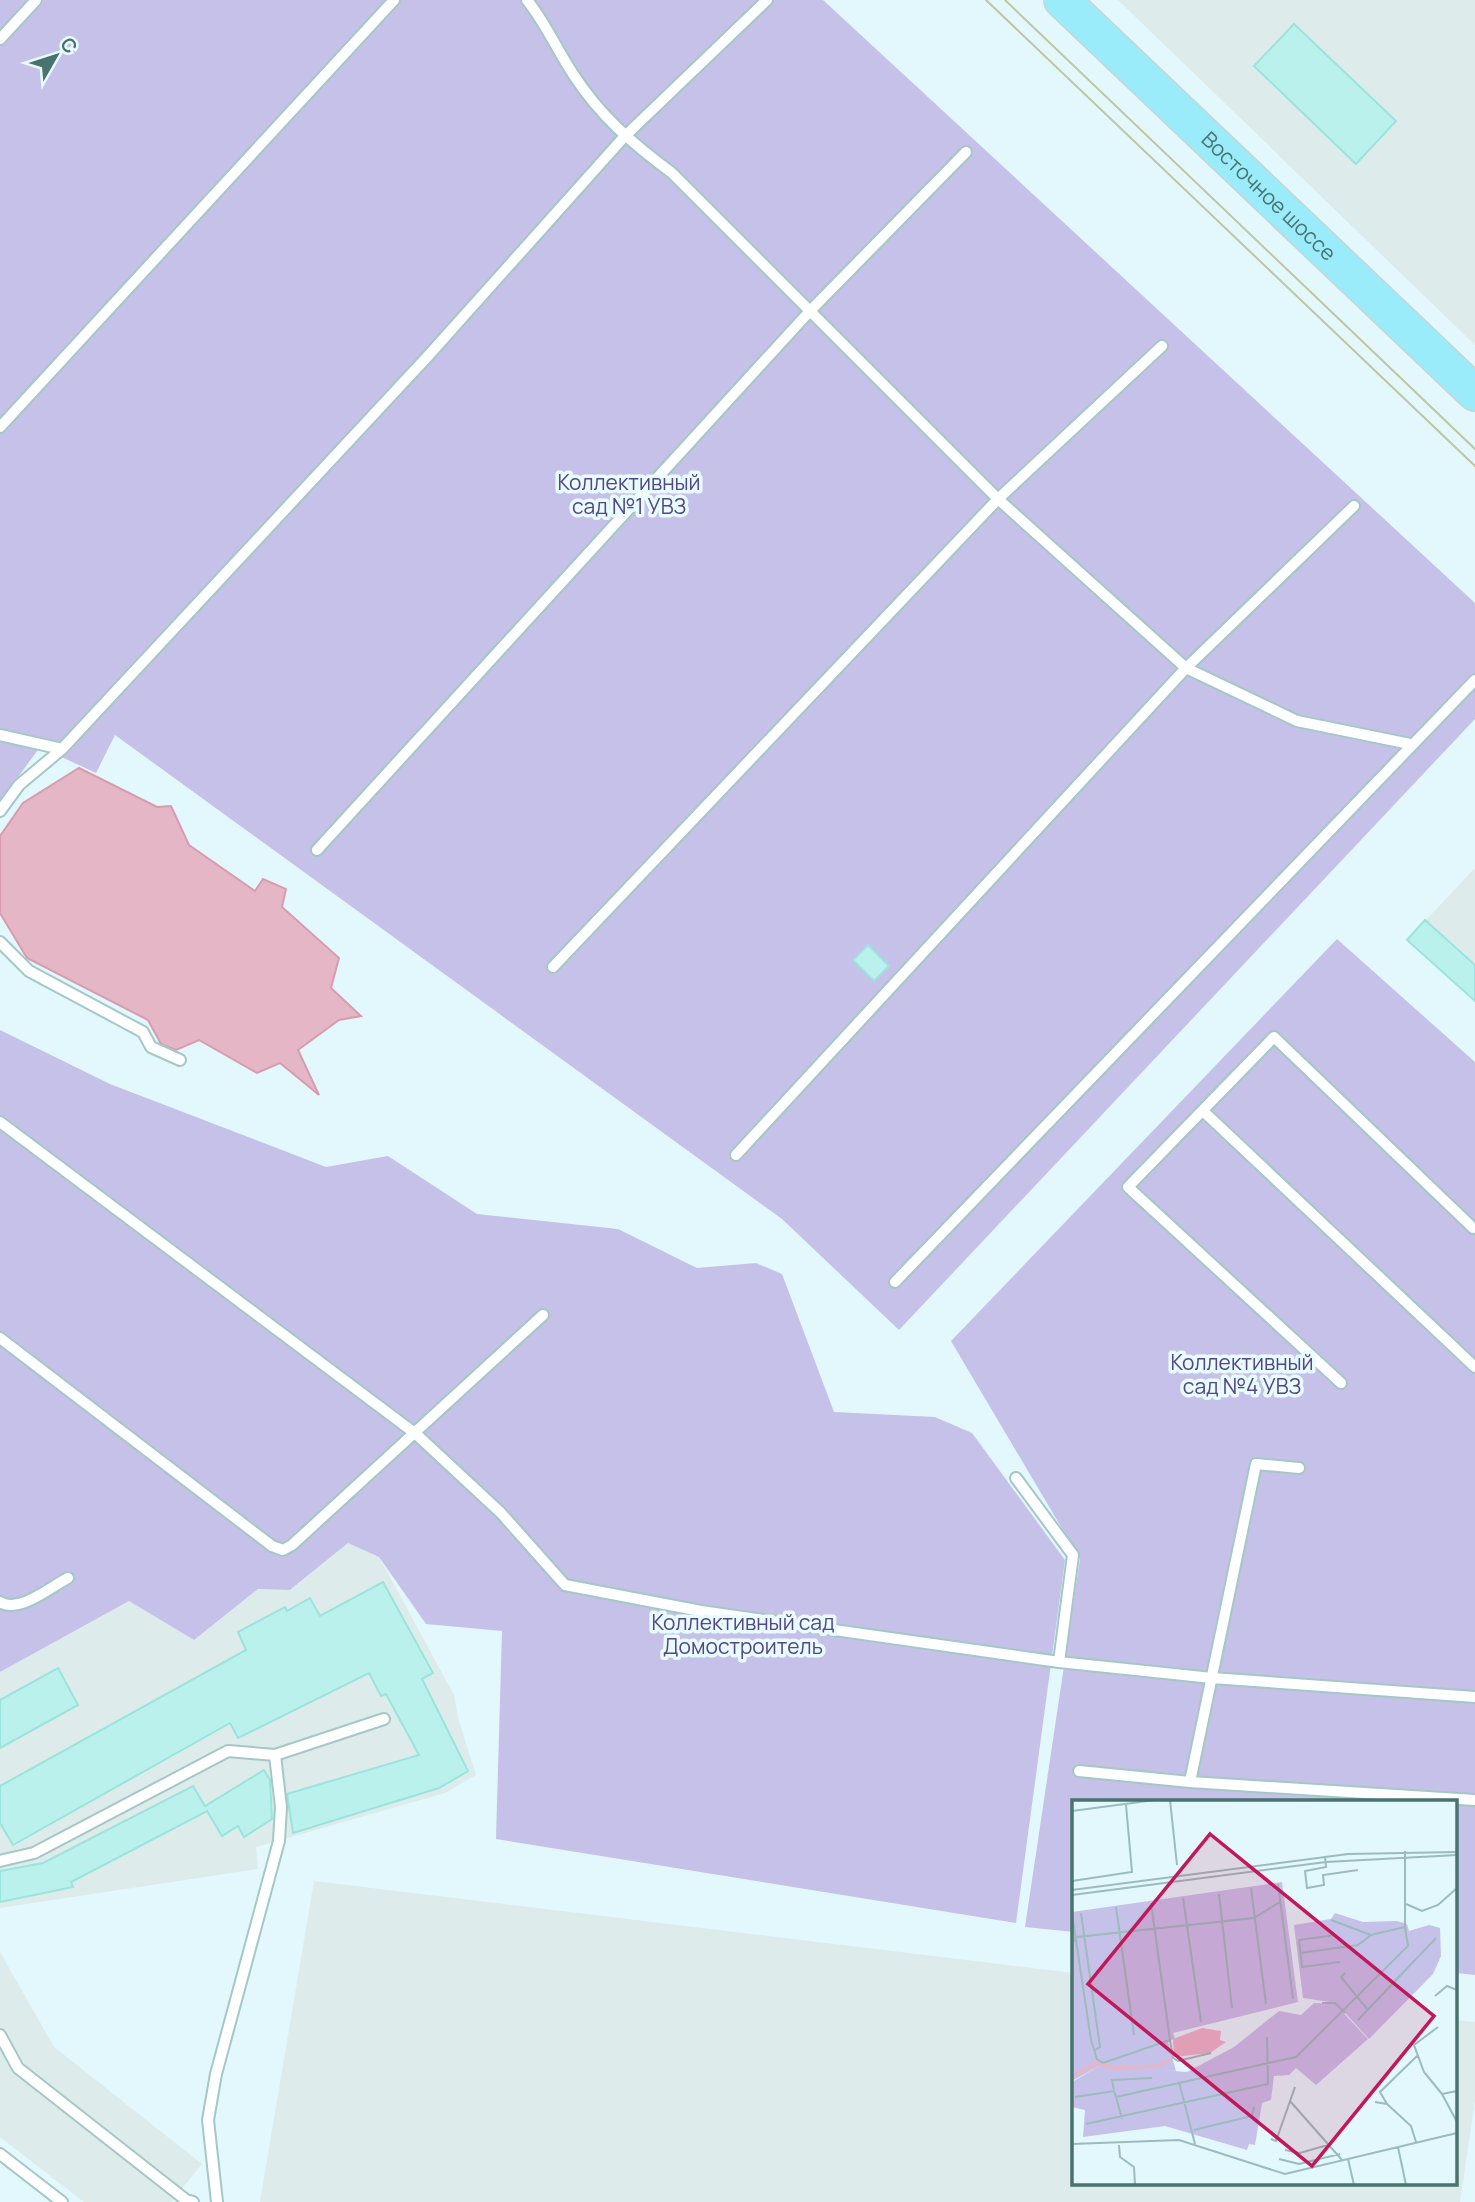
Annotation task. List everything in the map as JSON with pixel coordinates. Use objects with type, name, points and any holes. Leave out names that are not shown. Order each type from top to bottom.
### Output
[{"type":"main road","name":"Восточное шоссе","points":[[1062,0],[1475,393]]},
{"type":"lane","points":[[0,39],[36,0]]},
{"type":"lane","points":[[0,427],[394,0]]},
{"type":"lane","points":[[527,0],[573,75],[599,111],[624,136],[673,173],[998,499],[1186,668],[1297,721],[1410,744]]},
{"type":"lane","points":[[0,811],[19,785],[62,750],[428,356],[624,136],[767,0]]},
{"type":"lane","points":[[317,850],[809,312],[966,152]]},
{"type":"lane","points":[[553,967],[998,499],[1162,346]]},
{"type":"lane","points":[[736,1155],[1186,668],[1354,506]]},
{"type":"lane","points":[[895,1282],[1410,744],[1475,680]]},
{"type":"lane","points":[[0,735],[62,750]]},
{"type":"lane","points":[[0,942],[29,971],[143,1032],[151,1047],[180,1060]]},
{"type":"lane","points":[[1341,1383],[1128,1188],[1274,1037],[1473,1228]]},
{"type":"lane","points":[[1203,1111],[1475,1367]]},
{"type":"lane","points":[[0,1122],[416,1434],[502,1513],[565,1585],[701,1611],[1059,1662],[1212,1678],[1475,1698]]},
{"type":"lane","points":[[0,1338],[272,1546],[283,1550],[292,1545],[416,1434],[543,1315]]},
{"type":"lane","points":[[1190,1782],[1256,1464],[1299,1468]]},
{"type":"lane","points":[[1016,1478],[1073,1555],[1059,1662]]},
{"type":"lane","points":[[0,1602],[6,1606],[19,1605],[68,1578]]},
{"type":"lane","points":[[0,1861],[34,1853],[228,1751],[275,1755],[384,1719]]},
{"type":"lane","points":[[217,2202],[208,2120],[216,2074],[279,1841],[281,1807],[275,1755]]},
{"type":"lane","points":[[1079,1771],[1190,1782],[1475,1800]]},
{"type":"lane","points":[[0,2035],[18,2068],[193,2202]]},
{"type":"lane","points":[[0,2154],[62,2202]]},
{"type":"shaded area","points":[[1118,0],[1475,0],[1475,345]]},
{"type":"shaded area","points":[[79,768],[157,807],[171,806],[189,845],[255,891],[263,879],[286,889],[282,907],[339,958],[331,988],[361,1016],[339,1020],[298,1050],[319,1095],[280,1063],[257,1073],[199,1040],[176,1050],[161,1044],[148,1020],[27,958],[0,913],[0,836],[23,803]]},
{"type":"shaded area","points":[[1475,868],[1475,1001],[1407,940]]},
{"type":"shaded area","points":[[348,1543],[379,1557],[454,1695],[458,1718],[476,1775],[445,1793],[256,1847],[258,1869],[0,1908],[0,1672],[129,1601],[194,1640],[258,1589],[291,1590]]},
{"type":"shaded area","points":[[314,1881],[1072,1973],[1072,2184],[1458,2184],[1458,2020],[1475,2022],[1475,2101],[1460,2202],[260,2202]]},
{"type":"shaded area","points":[[0,1952],[54,2047],[202,2164],[171,2202],[84,2202],[0,2137]]},
{"type":"green space","name":"Коллективный сад №1 УВЗ","points":[[0,0],[823,0],[1475,603],[1475,719],[899,1330],[782,1219],[115,735],[96,773],[40,747],[0,802]]},
{"type":"green space","name":"Коллективный сад №4 УВЗ","points":[[1337,939],[1475,1062],[1475,1975],[1458,1973],[1458,1800],[1072,1800],[1072,1932],[1025,1927],[1080,1559],[951,1341]]},
{"type":"green space","name":"Коллективный сад Домостроитель","points":[[0,1030],[110,1084],[326,1167],[388,1156],[477,1214],[618,1229],[697,1268],[756,1263],[782,1274],[834,1412],[935,1417],[972,1433],[1065,1560],[1016,1923],[496,1839],[502,1631],[426,1624],[379,1557],[348,1543],[290,1590],[258,1589],[194,1640],[129,1601],[0,1672]]},
{"type":"building","points":[[1294,24],[1396,121],[1356,164],[1254,66]]},
{"type":"building","points":[[1425,920],[1475,965],[1475,1001],[1407,940]]},
{"type":"building","points":[[868,945],[889,966],[874,981],[853,960]]},
{"type":"building","points":[[383,1582],[433,1673],[422,1679],[468,1771],[439,1788],[293,1833],[287,1794],[419,1755],[386,1694],[381,1696],[369,1673],[238,1738],[230,1723],[13,1845],[0,1823],[0,1786],[246,1650],[238,1632],[285,1607],[287,1611],[310,1598],[320,1616]]},
{"type":"building","points":[[58,1668],[78,1705],[0,1748],[0,1700]]},
{"type":"building","points":[[264,1770],[270,1780],[272,1819],[244,1837],[238,1826],[222,1836],[207,1811],[71,1882],[73,1887],[0,1902],[0,1871],[43,1863],[193,1786],[205,1806]]},
{"type":"tram line","points":[[986,0],[1475,466]]},
{"type":"tram line","points":[[1005,0],[1475,449]]}]
